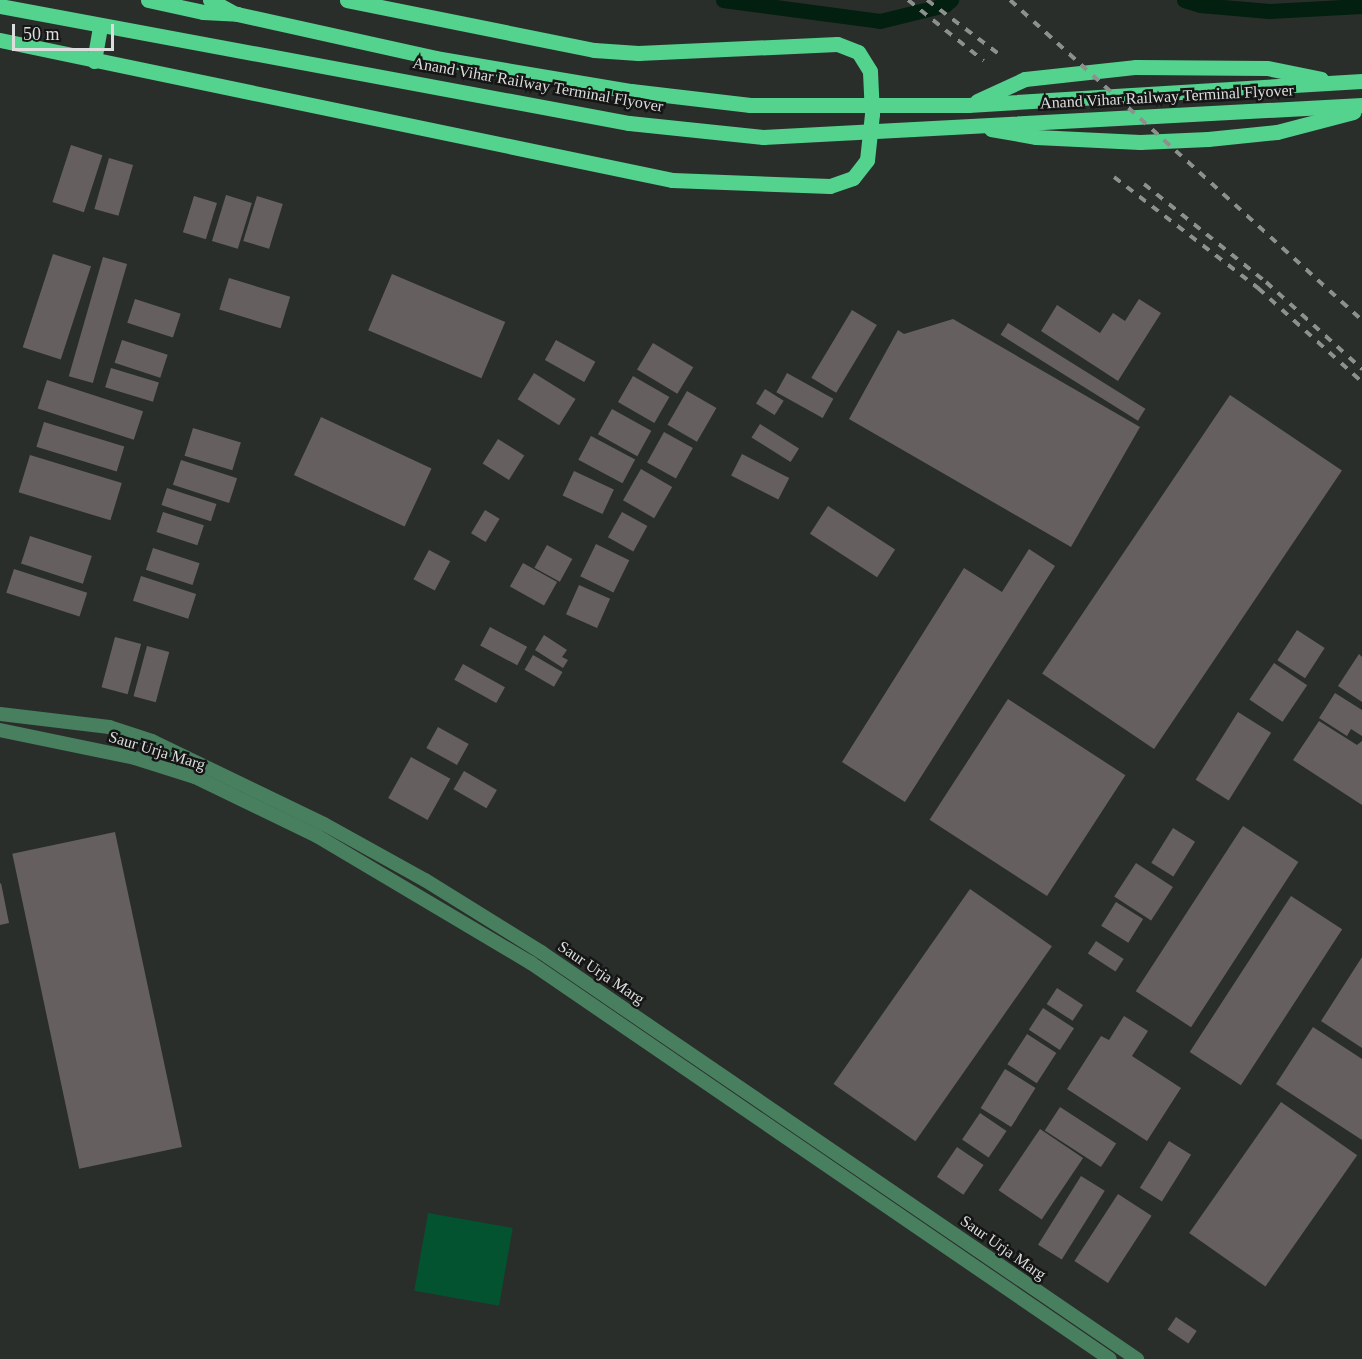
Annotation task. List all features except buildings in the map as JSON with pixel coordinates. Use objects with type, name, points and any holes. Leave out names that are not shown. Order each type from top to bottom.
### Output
[{"type":"main road","points":[[148,0],[204,12],[237,14]]},
{"type":"main road","points":[[210,0],[237,14]]},
{"type":"main road","points":[[0,40],[672,180],[830,186],[853,178],[867,160],[872,85],[865,60],[851,49],[837,44],[638,53],[594,50],[346,0]]},
{"type":"main road","name":"Anand Vihar Railway Terminal Flyover","points":[[0,6],[629,123],[763,137],[1362,105]]},
{"type":"main road","name":"Anand Vihar Railway Terminal Flyover","points":[[237,14],[359,41],[631,91],[750,105],[968,105],[1362,81]]},
{"type":"main road","points":[[94,61],[100,26]]},
{"type":"main road","name":"Anand Vihar Railway Terminal Flyover","points":[[968,105],[1025,79],[1136,67],[1267,68],[1338,83]]},
{"type":"main road","name":"Anand Vihar Railway Terminal Flyover","points":[[973,126],[1036,137],[1140,142],[1208,139],[1276,132],[1362,110]]},
{"type":"street","name":"Saur Urja Marg","points":[[0,714],[98,725],[152,741],[324,824],[407,870],[541,952],[1002,1276],[1110,1359]]},
{"type":"street","name":"Saur Urja Marg","points":[[0,729],[135,758],[195,777],[316,836],[531,963],[1002,1276],[1137,1359]]},
{"type":"street","points":[[399,885],[407,870]]},
{"type":"green space","points":[[428,1213],[513,1228],[499,1306],[414,1291]]},
{"type":"waterway","points":[[723,0],[880,21],[945,5],[951,0]]},
{"type":"waterway","points":[[1184,0],[1200,5],[1269,11],[1362,6]]},
{"type":"railway","points":[[908,0],[984,61]]},
{"type":"railway","points":[[927,0],[999,54]]},
{"type":"railway","points":[[1010,0],[1362,320]]},
{"type":"railway","points":[[1114,177],[1258,288],[1362,382]]},
{"type":"railway","points":[[1144,184],[1266,282],[1362,369]]}]
